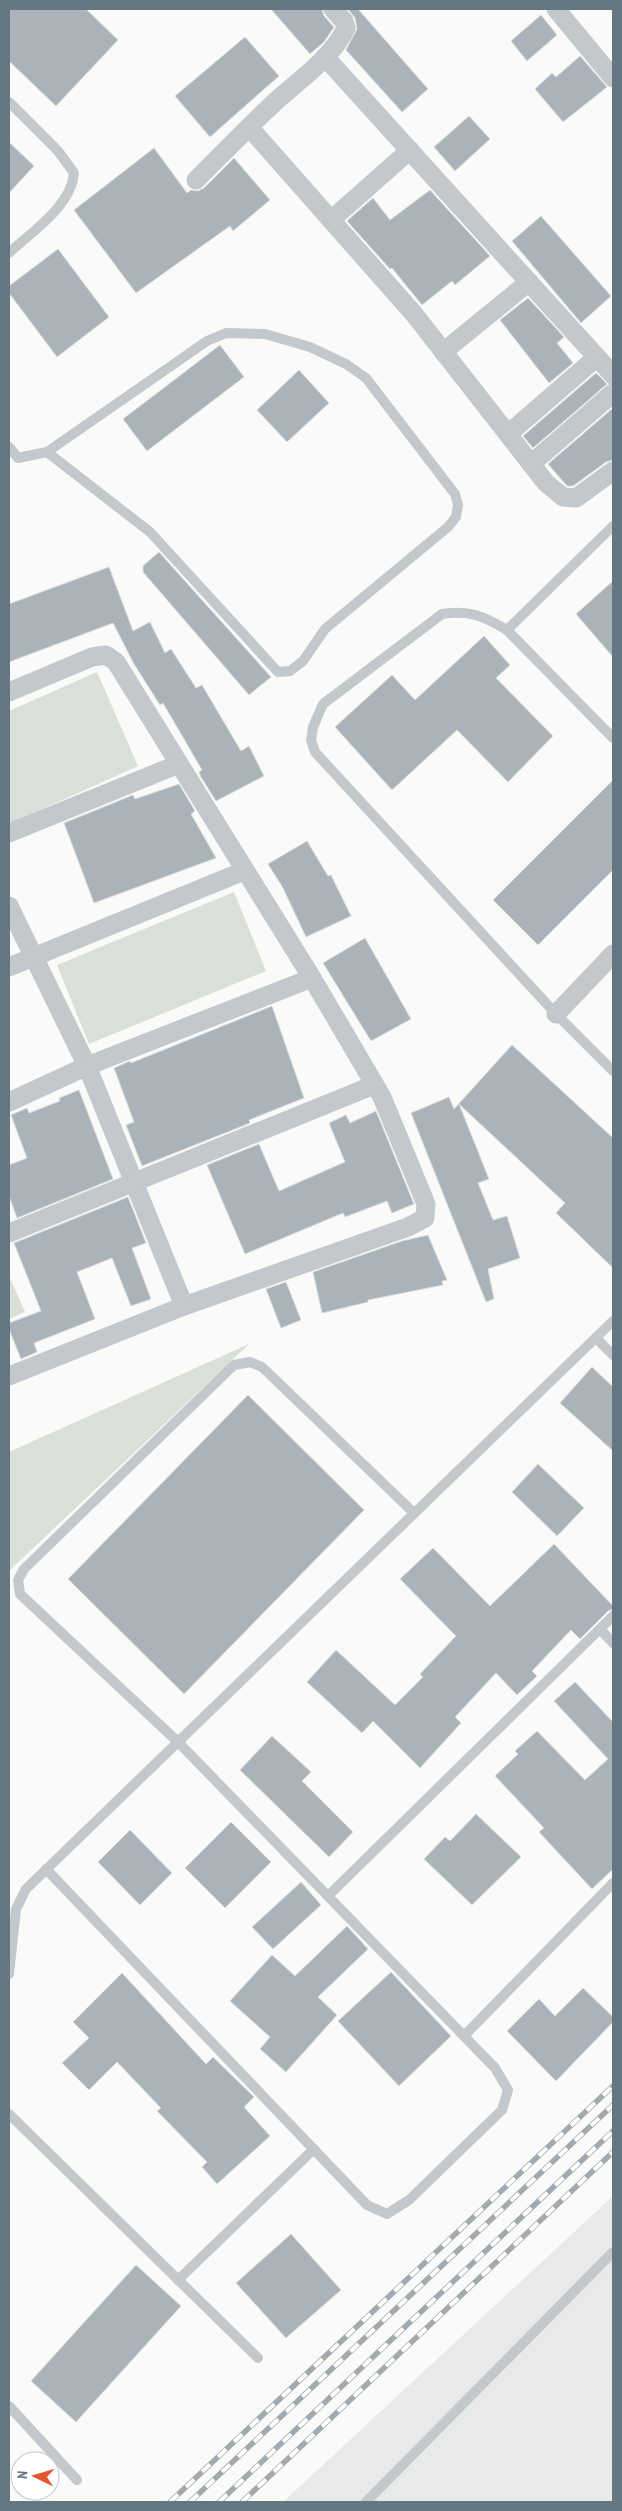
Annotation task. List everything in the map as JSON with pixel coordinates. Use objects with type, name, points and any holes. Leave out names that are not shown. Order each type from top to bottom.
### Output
[{"type":"street","points":[[196,180],[249,126],[325,57],[346,28],[344,21],[333,9]]},
{"type":"street","points":[[556,9],[613,78]]},
{"type":"street","points":[[325,57],[613,375]]},
{"type":"street","points":[[249,126],[414,314],[546,483],[563,497],[576,498],[613,471]]},
{"type":"street","points":[[331,220],[410,150]]},
{"type":"street","points":[[443,352],[529,282]]},
{"type":"street","points":[[508,434],[597,357]]},
{"type":"street","points":[[531,464],[613,393]]},
{"type":"street","points":[[9,692],[92,657],[106,655],[116,662],[312,978],[374,1085],[426,1204],[426,1218],[408,1227],[184,1306],[9,1376]]},
{"type":"street","points":[[9,833],[179,764]]},
{"type":"street","points":[[9,967],[244,871]]},
{"type":"street","points":[[9,906],[87,1066],[184,1306]]},
{"type":"street","points":[[556,1014],[613,954]]},
{"type":"street","points":[[9,1102],[87,1066],[312,978]]},
{"type":"street","points":[[9,1233],[374,1085]]},
{"type":"lane","points":[[9,102],[58,151],[74,173],[73,185],[62,203],[9,253]]},
{"type":"lane","points":[[9,447],[18,458],[47,452],[207,341],[226,333],[264,334],[310,347],[346,364],[366,378],[448,482],[458,504],[456,517],[448,528],[325,629],[303,661],[290,671],[278,672],[150,532],[47,452]]},
{"type":"lane","points":[[507,630],[613,526]]},
{"type":"lane","points":[[613,738],[507,630],[481,615],[458,612],[442,614],[323,704],[313,727],[311,740],[315,752],[556,1014],[613,1071]]},
{"type":"lane","points":[[9,1974],[16,1908],[26,1889],[613,1322]]},
{"type":"lane","points":[[596,1338],[613,1355]]},
{"type":"lane","points":[[46,1869],[367,2206],[387,2214],[409,2200],[502,2110],[508,2090],[495,2068],[178,1742],[20,1594],[18,1580],[24,1569],[234,1365],[250,1362],[262,1367],[414,1514]]},
{"type":"lane","points":[[328,1896],[613,1616]]},
{"type":"lane","points":[[600,1629],[613,1643]]},
{"type":"lane","points":[[464,2036],[613,1883]]},
{"type":"lane","points":[[9,2114],[258,2358]]},
{"type":"lane","points":[[178,2280],[314,2149]]},
{"type":"lane","points":[[366,2502],[613,2252]]},
{"type":"lane","points":[[9,2406],[77,2480]]},
{"type":"shaded area","points":[[97,672],[138,766],[9,824],[9,711]]},
{"type":"shaded area","points":[[234,892],[266,971],[89,1044],[57,965]]},
{"type":"shaded area","points":[[9,1276],[25,1312],[9,1319]]},
{"type":"shaded area","points":[[249,1344],[9,1571],[9,1452]]},
{"type":"shaded area","points":[[613,2196],[613,2502],[283,2502]]},
{"type":"building","points":[[9,9],[86,9],[118,40],[56,106],[9,61]]},
{"type":"building","points":[[271,9],[322,9],[324,16],[334,27],[324,42],[310,54]]},
{"type":"building","points":[[348,9],[358,9],[428,89],[402,112],[346,50],[357,29],[355,18]]},
{"type":"building","points":[[541,15],[557,35],[527,61],[511,41]]},
{"type":"building","points":[[245,37],[279,76],[210,137],[175,96]]},
{"type":"building","points":[[580,56],[607,87],[563,122],[535,89],[552,73],[556,77]]},
{"type":"building","points":[[469,116],[490,139],[455,171],[434,147]]},
{"type":"building","points":[[9,142],[34,166],[9,193]]},
{"type":"building","points":[[154,148],[187,193],[191,190],[198,191],[204,188],[234,158],[270,200],[233,231],[230,226],[136,293],[74,210]]},
{"type":"building","points":[[430,190],[490,256],[455,285],[452,281],[422,305],[392,268],[390,269],[347,221],[373,198],[390,220]]},
{"type":"building","points":[[541,216],[611,296],[581,323],[512,241]]},
{"type":"building","points":[[58,249],[109,317],[57,357],[9,293],[9,286]]},
{"type":"building","points":[[528,298],[564,337],[557,343],[573,363],[549,383],[500,320]]},
{"type":"building","points":[[220,345],[244,377],[147,451],[123,419]]},
{"type":"building","points":[[299,370],[329,403],[287,442],[257,410]]},
{"type":"building","points":[[596,373],[607,384],[533,448],[523,436]]},
{"type":"building","points":[[613,408],[613,460],[606,462],[573,486],[567,486],[548,464]]},
{"type":"building","points":[[159,552],[271,677],[249,695],[143,572],[143,566]]},
{"type":"building","points":[[109,567],[133,631],[150,622],[165,653],[171,649],[196,688],[202,685],[241,751],[249,746],[264,776],[216,801],[201,777],[199,772],[202,770],[163,703],[160,705],[134,664],[113,623],[9,662],[9,604]]},
{"type":"building","points":[[613,581],[613,657],[576,614]]},
{"type":"building","points":[[484,636],[510,665],[496,678],[553,736],[508,782],[457,730],[392,790],[335,727],[392,675],[415,700]]},
{"type":"building","points":[[613,780],[613,870],[538,945],[493,900]]},
{"type":"building","points":[[179,784],[195,811],[191,814],[216,858],[94,903],[64,823],[133,795],[135,799]]},
{"type":"building","points":[[307,841],[328,876],[331,875],[351,916],[306,937],[283,888],[268,864]]},
{"type":"building","points":[[365,938],[411,1019],[371,1041],[323,963]]},
{"type":"building","points":[[272,1006],[304,1098],[249,1120],[250,1123],[142,1166],[126,1125],[134,1122],[114,1068],[130,1061],[131,1063]]},
{"type":"building","points":[[512,1045],[613,1138],[613,1268],[556,1213],[565,1203],[459,1104],[489,1179],[478,1183],[493,1220],[507,1216],[520,1258],[488,1269],[494,1299],[486,1302],[411,1113],[449,1097],[454,1109]]},
{"type":"building","points":[[79,1090],[113,1179],[17,1218],[9,1196],[9,1165],[27,1158],[11,1115],[27,1108],[29,1113],[60,1101],[59,1098]]},
{"type":"building","points":[[376,1111],[414,1204],[392,1213],[387,1201],[345,1217],[343,1213],[245,1254],[207,1165],[259,1144],[279,1191],[345,1162],[329,1123],[346,1115],[350,1123]]},
{"type":"building","points":[[128,1197],[146,1243],[132,1248],[151,1299],[131,1306],[112,1258],[77,1272],[95,1319],[34,1343],[37,1352],[21,1359],[9,1329],[9,1323],[41,1311],[14,1243]]},
{"type":"building","points":[[428,1235],[447,1280],[442,1281],[443,1285],[368,1300],[368,1302],[322,1313],[313,1272],[402,1241]]},
{"type":"building","points":[[286,1282],[301,1320],[281,1328],[266,1289]]},
{"type":"building","points":[[592,1367],[613,1387],[613,1451],[560,1403]]},
{"type":"building","points":[[248,1395],[364,1510],[184,1694],[68,1579]]},
{"type":"building","points":[[538,1464],[584,1508],[557,1536],[512,1492]]},
{"type":"building","points":[[554,1544],[613,1606],[613,1609],[608,1611],[580,1639],[571,1630],[532,1671],[537,1676],[517,1695],[496,1673],[455,1717],[461,1723],[420,1768],[373,1721],[362,1733],[307,1682],[336,1650],[395,1705],[423,1677],[420,1674],[456,1636],[400,1579],[433,1548],[490,1606]]},
{"type":"building","points":[[575,1682],[613,1722],[613,1869],[592,1889],[539,1832],[544,1828],[495,1776],[518,1754],[515,1751],[537,1731],[585,1780],[608,1759],[554,1701]]},
{"type":"building","points":[[272,1736],[311,1772],[302,1781],[353,1832],[329,1857],[240,1770]]},
{"type":"building","points":[[476,1814],[521,1857],[472,1905],[424,1859],[445,1837],[450,1841]]},
{"type":"building","points":[[231,1822],[271,1862],[225,1908],[185,1868]]},
{"type":"building","points":[[130,1830],[172,1873],[140,1905],[98,1862]]},
{"type":"building","points":[[301,1882],[321,1905],[273,1949],[252,1927]]},
{"type":"building","points":[[347,1926],[368,1949],[318,1997],[337,2015],[286,2072],[260,2049],[270,2037],[230,2001],[272,1955],[295,1976]]},
{"type":"building","points":[[391,1972],[451,2036],[399,2086],[338,2021]]},
{"type":"building","points":[[122,1973],[206,2064],[213,2057],[254,2097],[244,2107],[270,2136],[217,2184],[202,2167],[207,2162],[157,2111],[161,2108],[117,2062],[89,2090],[62,2063],[89,2038],[73,2022]]},
{"type":"building","points":[[583,1988],[613,2017],[613,2022],[556,2081],[507,2031],[539,1999],[555,2016]]},
{"type":"building","points":[[291,2234],[341,2290],[286,2338],[236,2283]]},
{"type":"building","points":[[136,2265],[181,2306],[76,2422],[31,2381]]},
{"type":"railway","points":[[170,2502],[613,2086]]},
{"type":"railway","points":[[190,2502],[613,2105]]},
{"type":"railway","points":[[219,2502],[613,2131]]},
{"type":"railway","points":[[242,2502],[613,2152]]}]
